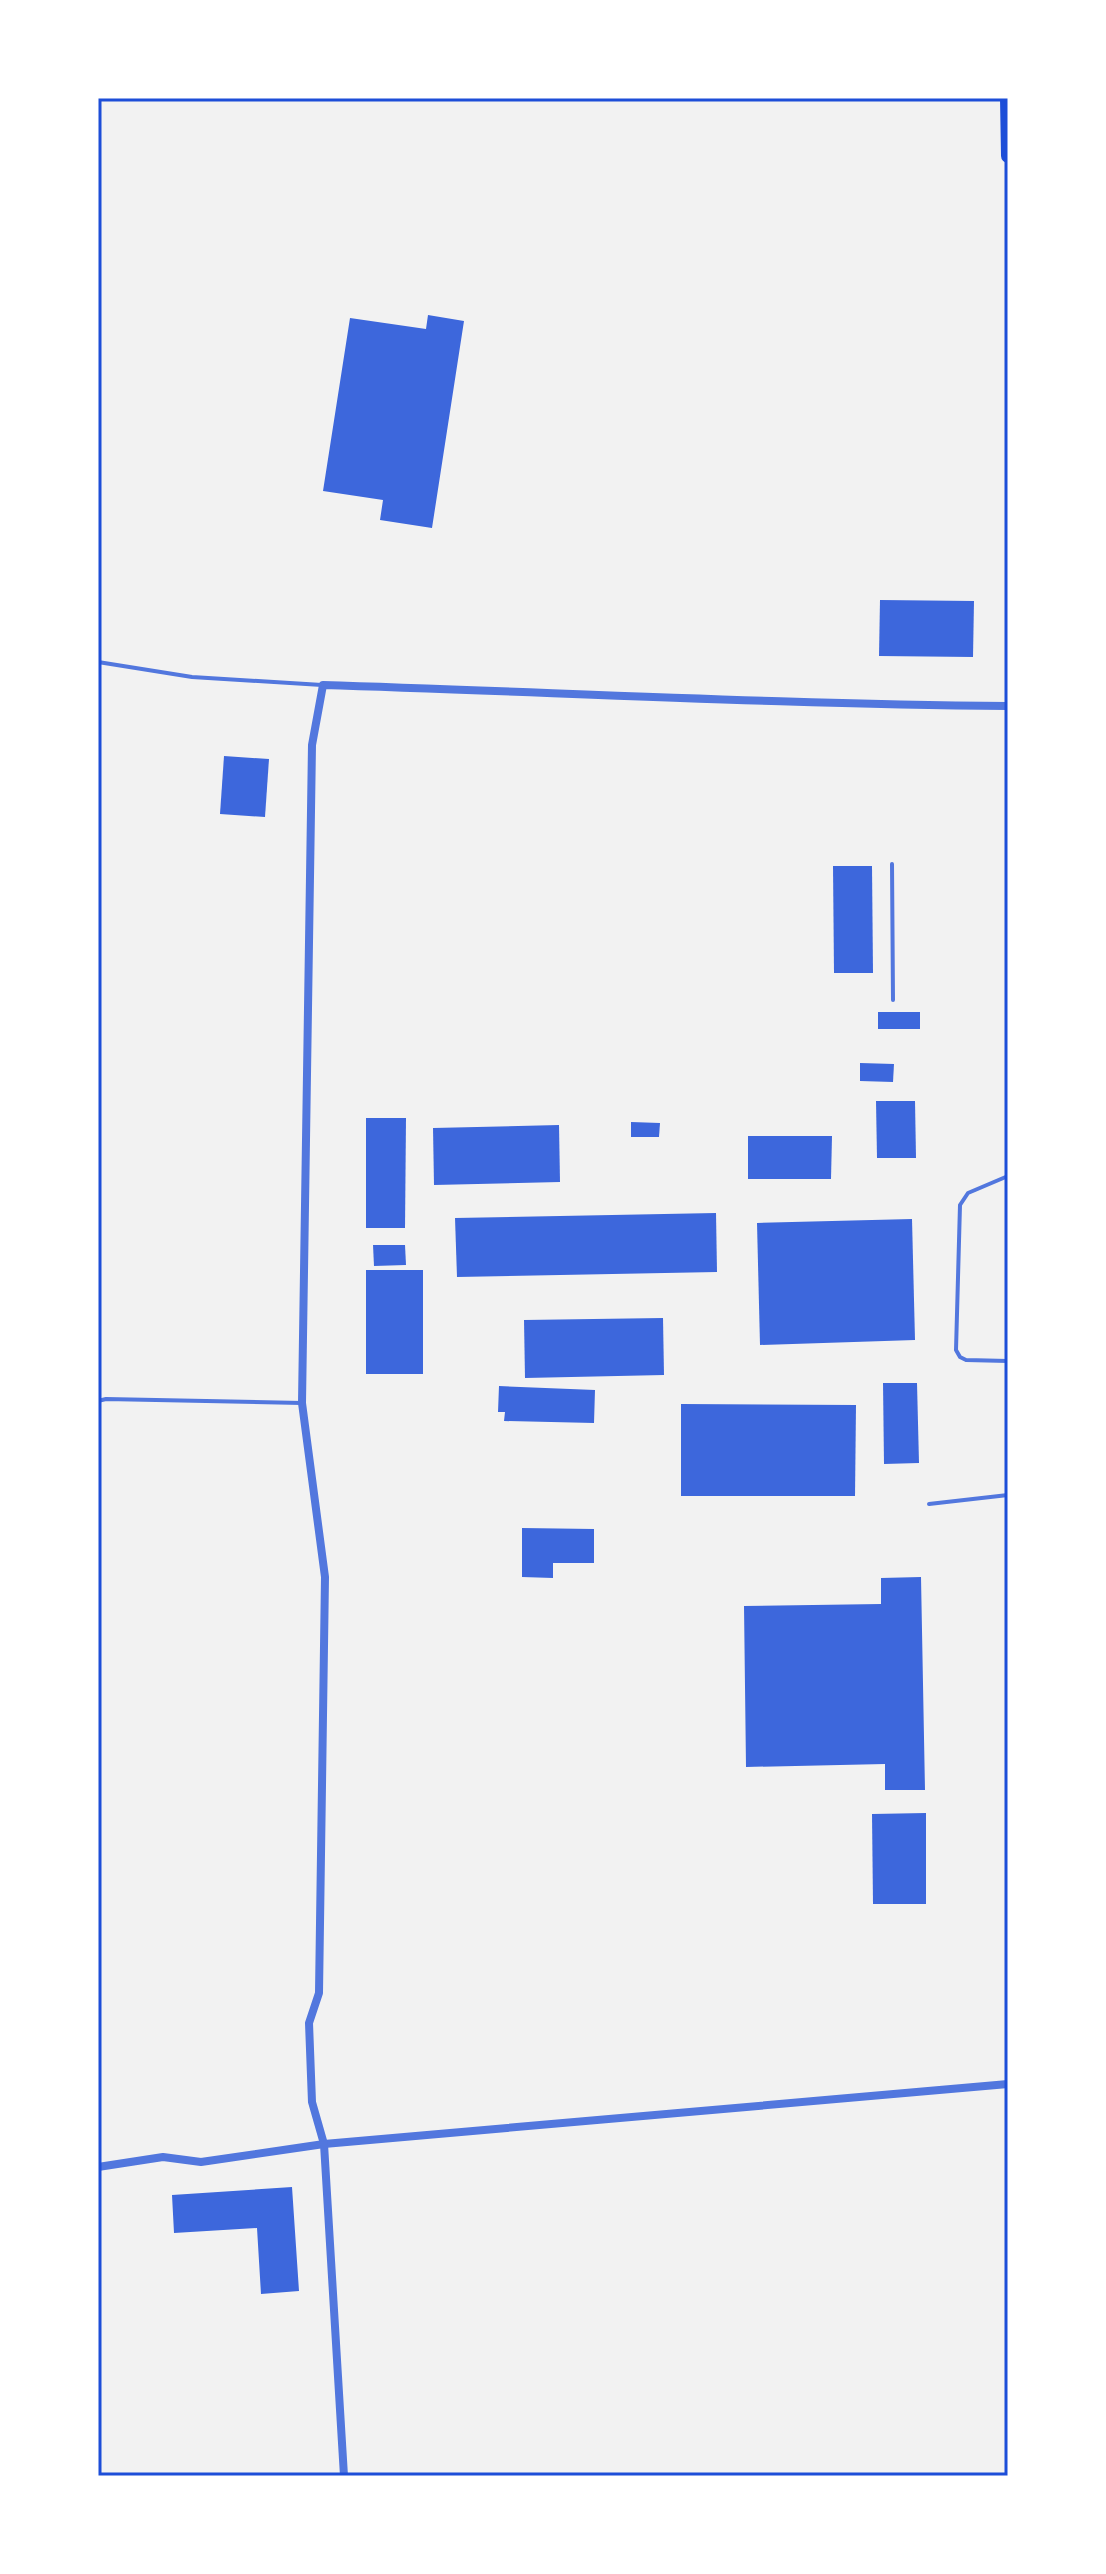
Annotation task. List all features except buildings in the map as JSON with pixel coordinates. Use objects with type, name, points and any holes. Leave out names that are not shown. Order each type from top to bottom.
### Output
[{"type":"main road","points":[[1007,98],[1008,156]]},
{"type":"street","points":[[344,2476],[324,2144],[312,2102],[309,2023],[319,1993],[325,1577],[302,1403],[312,745],[323,685],[851,704],[1008,706]]},
{"type":"street","points":[[98,2167],[163,2157],[201,2162],[324,2144],[1008,2084]]},
{"type":"lane","points":[[98,662],[192,677],[323,685]]},
{"type":"lane","points":[[892,864],[893,1000]]},
{"type":"lane","points":[[1008,1176],[968,1193],[960,1205],[956,1350],[966,1360],[1008,1361]]},
{"type":"lane","points":[[98,1401],[302,1403]]},
{"type":"lane","points":[[929,1504],[1008,1495]]}]
